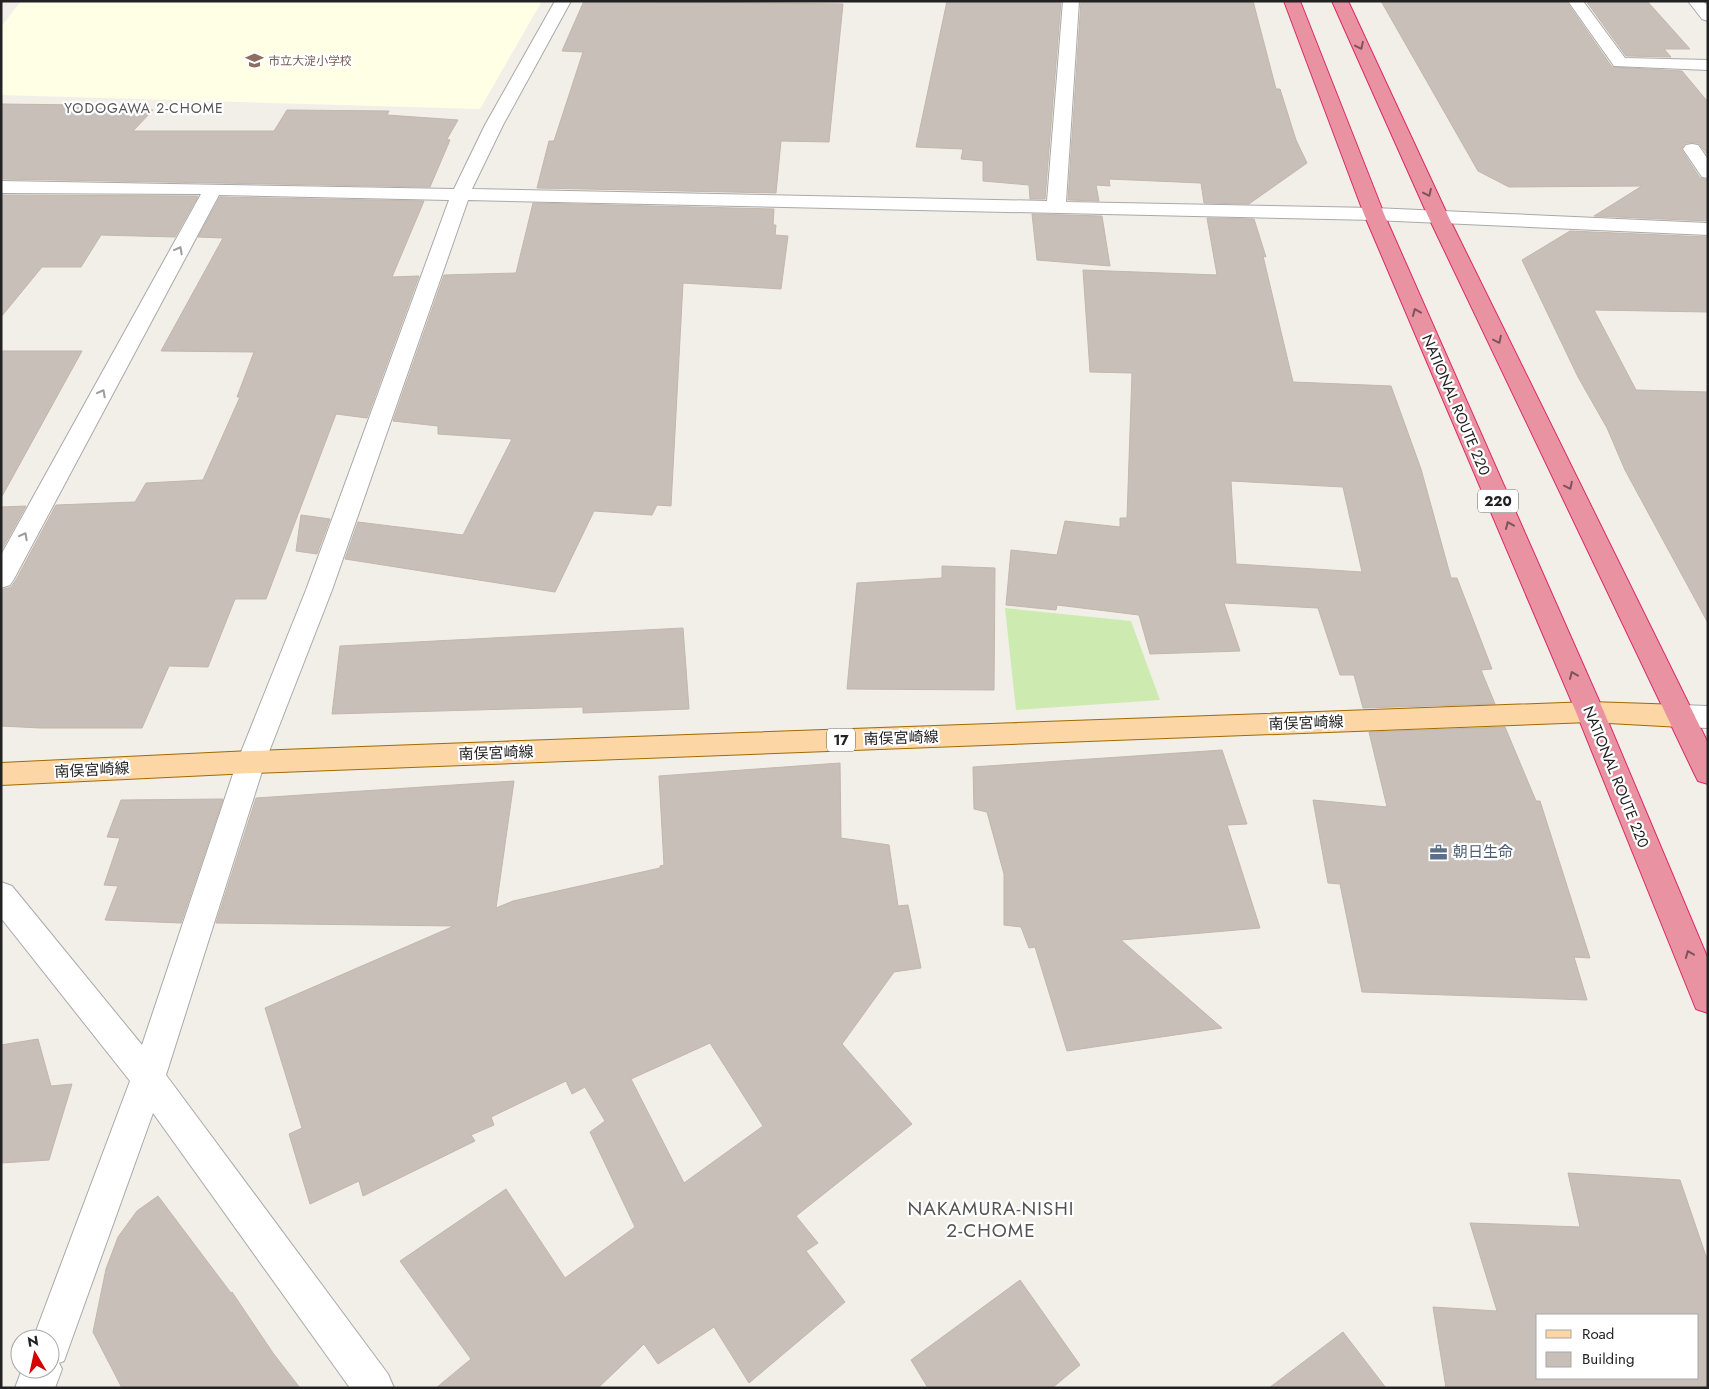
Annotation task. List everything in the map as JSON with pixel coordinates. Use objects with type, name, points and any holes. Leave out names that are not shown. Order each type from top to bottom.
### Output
[{"type":"highway","name":"NATIONAL ROUTE 220","points":[[1292,1],[1374,214],[1590,712],[1708,999]]},
{"type":"highway","points":[[1340,1],[1438,216],[1694,717],[1708,773]]},
{"type":"main road","name":"南俣宮崎線","points":[[1,774],[251,762],[1590,712],[1694,717]]},
{"type":"street","points":[[57,1329],[148,1078],[251,762],[319,590],[460,195],[494,126],[564,1]]},
{"type":"street","points":[[1056,207],[1070,1]]},
{"type":"street","points":[[1575,1],[1620,63],[1708,65]]},
{"type":"street","points":[[1695,1],[1708,16]]},
{"type":"street","points":[[1692,149],[1708,173]]},
{"type":"street","points":[[1,186],[1374,214],[1708,229]]},
{"type":"street","points":[[1,579],[213,189]]},
{"type":"street","points":[[1,895],[148,1078],[374,1388]]},
{"type":"shaded area","name":"市立大淀小学校","points":[[21,1],[542,1],[480,109],[1,95],[1,27]]},
{"type":"green space","points":[[1005,608],[1131,621],[1160,700],[1016,710]]},
{"type":"building","points":[[584,1],[843,4],[829,142],[781,141],[776,193],[537,188],[549,141],[554,141],[583,52],[562,51]]},
{"type":"building","points":[[947,1],[1061,1],[1045,199],[1030,199],[1029,185],[983,181],[983,161],[961,159],[963,149],[916,147]]},
{"type":"building","points":[[1081,1],[1253,1],[1276,89],[1280,89],[1296,140],[1307,163],[1249,204],[1204,203],[1201,183],[1109,179],[1110,186],[1096,185],[1099,201],[1068,200]]},
{"type":"building","points":[[1381,1],[1566,1],[1612,67],[1682,71],[1708,102],[1708,155],[1698,143],[1686,143],[1681,149],[1700,178],[1708,180],[1708,221],[1594,216],[1642,186],[1509,187],[1478,171]]},
{"type":"building","points":[[1586,1],[1647,1],[1690,49],[1664,49],[1671,57],[1626,56]]},
{"type":"building","points":[[1,104],[82,105],[79,108],[153,110],[133,131],[274,131],[287,110],[389,111],[387,115],[458,120],[447,139],[450,140],[430,187],[1,179]]},
{"type":"building","points":[[1,195],[198,196],[175,237],[101,235],[81,267],[42,267],[1,317]]},
{"type":"building","points":[[220,197],[424,201],[392,277],[419,276],[367,418],[336,414],[266,599],[235,599],[208,667],[169,666],[142,728],[1,726],[1,590],[11,587],[16,580],[56,505],[135,502],[146,483],[203,480],[240,397],[237,397],[254,352],[161,351],[223,238],[198,237]]},
{"type":"building","points":[[533,203],[774,209],[773,225],[776,225],[775,235],[788,236],[781,289],[683,283],[671,506],[657,505],[652,515],[594,511],[555,592],[345,559],[358,522],[463,535],[512,439],[438,434],[438,426],[393,421],[444,275],[516,273]]},
{"type":"building","points":[[1032,214],[1102,216],[1110,266],[1037,260]]},
{"type":"building","points":[[1207,218],[1254,219],[1266,257],[1263,256],[1293,382],[1391,386],[1421,469],[1451,578],[1457,578],[1492,669],[1481,670],[1495,704],[1363,708],[1354,675],[1340,675],[1318,608],[1224,603],[1240,651],[1150,654],[1139,615],[1057,605],[1056,610],[1006,605],[1011,550],[1057,555],[1065,521],[1120,527],[1120,518],[1127,518],[1132,373],[1090,372],[1083,270],[1217,275]],"holes":[[[1231,481],[1343,487],[1362,572],[1236,564]]]},
{"type":"building","points":[[1570,231],[1708,237],[1708,312],[1594,310],[1636,390],[1708,392],[1708,623],[1625,470],[1607,428],[1578,377],[1522,260]]},
{"type":"building","points":[[1,351],[82,351],[1,498]]},
{"type":"building","points":[[26,506],[1,551],[1,507]]},
{"type":"building","points":[[301,515],[330,519],[317,554],[296,551]]},
{"type":"building","points":[[942,566],[995,568],[994,690],[847,689],[857,583],[942,578]]},
{"type":"building","points":[[683,628],[689,709],[583,713],[583,707],[332,714],[340,646]]},
{"type":"building","points":[[1505,727],[1536,801],[1540,801],[1590,958],[1574,957],[1587,1000],[1362,992],[1340,884],[1328,883],[1313,800],[1387,807],[1369,732]]},
{"type":"building","points":[[1222,750],[1247,824],[1227,825],[1260,928],[1121,940],[1222,1028],[1067,1051],[1035,947],[1029,948],[1021,927],[1004,925],[1004,874],[987,812],[974,809],[973,767]]},
{"type":"building","points":[[840,763],[841,838],[889,845],[898,906],[908,905],[921,968],[894,972],[842,1044],[912,1124],[796,1216],[818,1243],[806,1251],[845,1302],[749,1383],[714,1327],[658,1364],[644,1344],[598,1388],[436,1388],[471,1359],[400,1261],[506,1189],[565,1278],[635,1227],[590,1132],[605,1121],[585,1087],[572,1094],[566,1081],[491,1117],[494,1125],[471,1135],[475,1141],[363,1196],[359,1181],[310,1204],[289,1134],[302,1128],[265,1008],[454,926],[216,923],[256,798],[514,781],[496,908],[513,901],[660,868],[660,866],[664,865],[659,776]],"holes":[[[710,1043],[763,1126],[684,1183],[631,1079]]]},
{"type":"building","points":[[223,799],[181,923],[105,920],[118,886],[104,885],[120,838],[107,837],[121,800]]},
{"type":"building","points":[[38,1039],[51,1086],[72,1084],[49,1160],[1,1163],[1,1045]]},
{"type":"building","points":[[1568,1173],[1680,1180],[1708,1262],[1708,1388],[1446,1388],[1433,1307],[1497,1311],[1470,1223],[1580,1227]]},
{"type":"building","points":[[158,1196],[232,1292],[273,1353],[300,1388],[122,1388],[93,1332],[106,1269],[118,1237],[137,1211]]},
{"type":"building","points":[[1020,1280],[1080,1365],[1052,1388],[928,1388],[911,1360]]},
{"type":"building","points":[[1343,1332],[1386,1388],[1269,1388]]},
{"type":"place","name":"市立大淀小学校","points":[[254,61]]},
{"type":"place","name":"朝日生命","points":[[1439,852]]},
{"type":"district","name":"YODOGAWA 2-CHOME","points":[[144,108]]},
{"type":"district","name":"NAKAMURA-NISHI 2-CHOME","points":[[991,1219]]}]
